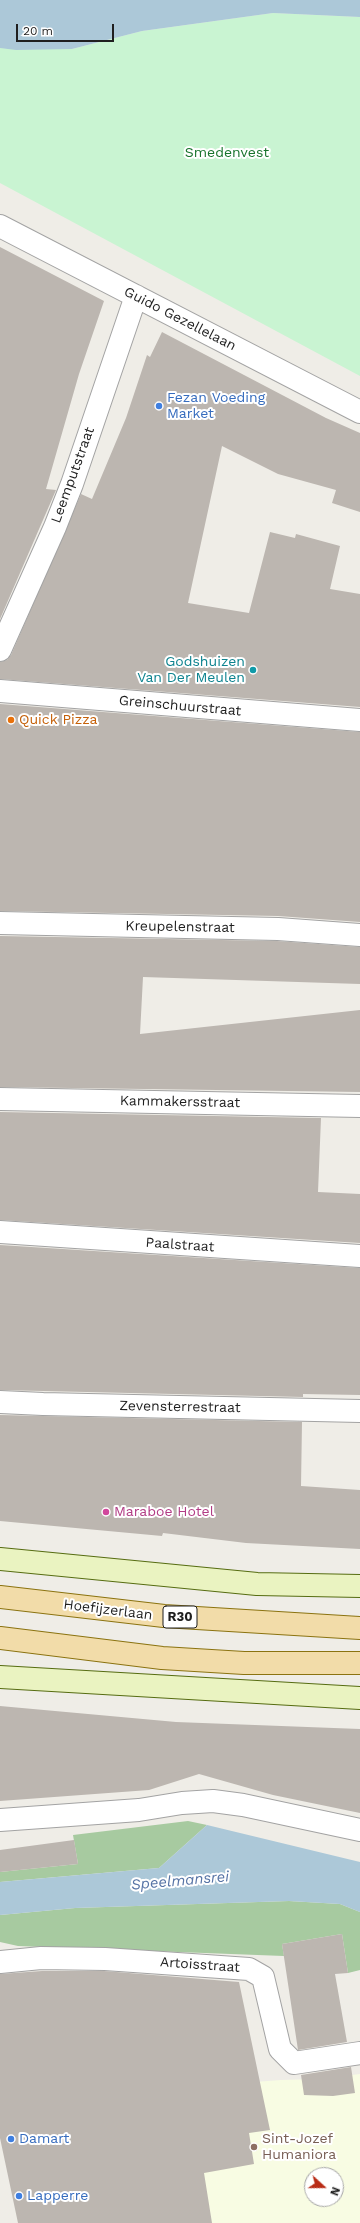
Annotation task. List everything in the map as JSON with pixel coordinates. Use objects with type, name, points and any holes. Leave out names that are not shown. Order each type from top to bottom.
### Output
[{"type":"main road","points":[[0,1559],[257,1584],[360,1586]]},
{"type":"main road","name":"Hoefijzerlaan","points":[[0,1597],[164,1616],[360,1628]]},
{"type":"main road","points":[[0,1638],[162,1658],[244,1663],[360,1663]]},
{"type":"main road","points":[[0,1677],[360,1698]]},
{"type":"street","name":"Guido Gezellelaan","points":[[0,226],[360,412]]},
{"type":"street","name":"Leemputstraat","points":[[0,650],[72,484],[136,296]]},
{"type":"street","name":"Greinschuurstraat","points":[[0,691],[360,720]]},
{"type":"street","name":"Kreupelenstraat","points":[[0,923],[278,929],[360,935]]},
{"type":"street","name":"Kammakersstraat","points":[[0,1099],[360,1106]]},
{"type":"street","name":"Paalstraat","points":[[0,1232],[360,1256]]},
{"type":"street","name":"Zevensterrestraat","points":[[0,1402],[360,1410]]},
{"type":"street","points":[[0,1820],[139,1810],[182,1803],[213,1802],[243,1805],[360,1830]]},
{"type":"street","name":"Artoisstraat","points":[[0,1962],[41,1958],[105,1959],[249,1969],[262,1977],[280,2049],[294,2063],[360,2053]]},
{"type":"shaded area","name":"Sint-Jozef Humaniora","points":[[360,2074],[360,2223],[82,2223],[201,2086],[281,2080],[320,2079]]},
{"type":"green space","name":"Smedenvest","points":[[273,13],[360,17],[360,376],[0,183],[0,48],[72,49],[142,31]]},
{"type":"green space","points":[[188,1821],[207,1825],[159,1868],[0,1882],[0,1872],[78,1864],[73,1835]]},
{"type":"green space","points":[[289,1901],[340,1904],[360,1912],[360,1970],[348,1973],[342,1934],[282,1944],[284,1956],[18,1946],[0,1942],[0,1915],[75,1908]]},
{"type":"water","points":[[0,0],[360,0],[360,17],[273,13],[142,31],[72,49],[16,50],[0,48]]},
{"type":"water","name":"Speelmansrei","points":[[207,1825],[360,1862],[360,1912],[340,1904],[289,1901],[75,1908],[0,1915],[0,1882],[159,1868]]},
{"type":"building","points":[[0,247],[104,301],[79,374],[46,489],[56,490],[0,619]]},
{"type":"building","points":[[162,332],[326,418],[360,433],[360,512],[332,503],[336,490],[278,474],[222,446],[188,603],[249,613],[270,532],[295,538],[296,534],[340,546],[330,589],[360,594],[360,707],[0,679],[0,662],[7,660],[11,655],[81,494],[92,499],[126,418],[147,355],[150,357]]},
{"type":"building","points":[[0,704],[360,732],[360,922],[278,916],[0,911]]},
{"type":"building","points":[[0,936],[277,941],[360,947],[360,984],[143,977],[140,1034],[360,1010],[360,1092],[0,1087]]},
{"type":"building","points":[[0,1112],[321,1118],[318,1192],[360,1194],[360,1243],[0,1220]]},
{"type":"building","points":[[0,1245],[360,1268],[360,1395],[303,1394],[303,1397],[0,1390]]},
{"type":"building","points":[[0,1415],[302,1422],[301,1486],[360,1490],[360,1549],[246,1543],[163,1533],[162,1536],[0,1521]]},
{"type":"building","points":[[0,1706],[176,1722],[360,1729],[360,1813],[273,1795],[199,1774],[149,1790],[0,1801]]},
{"type":"building","points":[[74,1840],[78,1864],[0,1872],[0,1850]]},
{"type":"building","points":[[342,1934],[348,1973],[335,1974],[347,2042],[298,2050],[282,1944]]},
{"type":"building","points":[[42,1971],[104,1971],[239,1982],[270,2130],[249,2133],[254,2164],[204,2173],[212,2223],[18,2223],[0,2138],[0,1974]]},
{"type":"building","points":[[351,2067],[355,2093],[333,2096],[304,2095],[301,2075]]},
{"type":"place","name":"Fezan Voeding Market","points":[[159,406]]},
{"type":"place","name":"Godshuizen Van Der Meulen","points":[[253,670]]},
{"type":"place","name":"Quick Pizza","points":[[11,720]]},
{"type":"place","name":"Maraboe Hotel","points":[[106,1512]]},
{"type":"place","name":"Damart","points":[[11,2139]]},
{"type":"place","name":"Sint-Jozef Humaniora","points":[[254,2147]]},
{"type":"place","name":"Lapperre","points":[[19,2196]]}]
